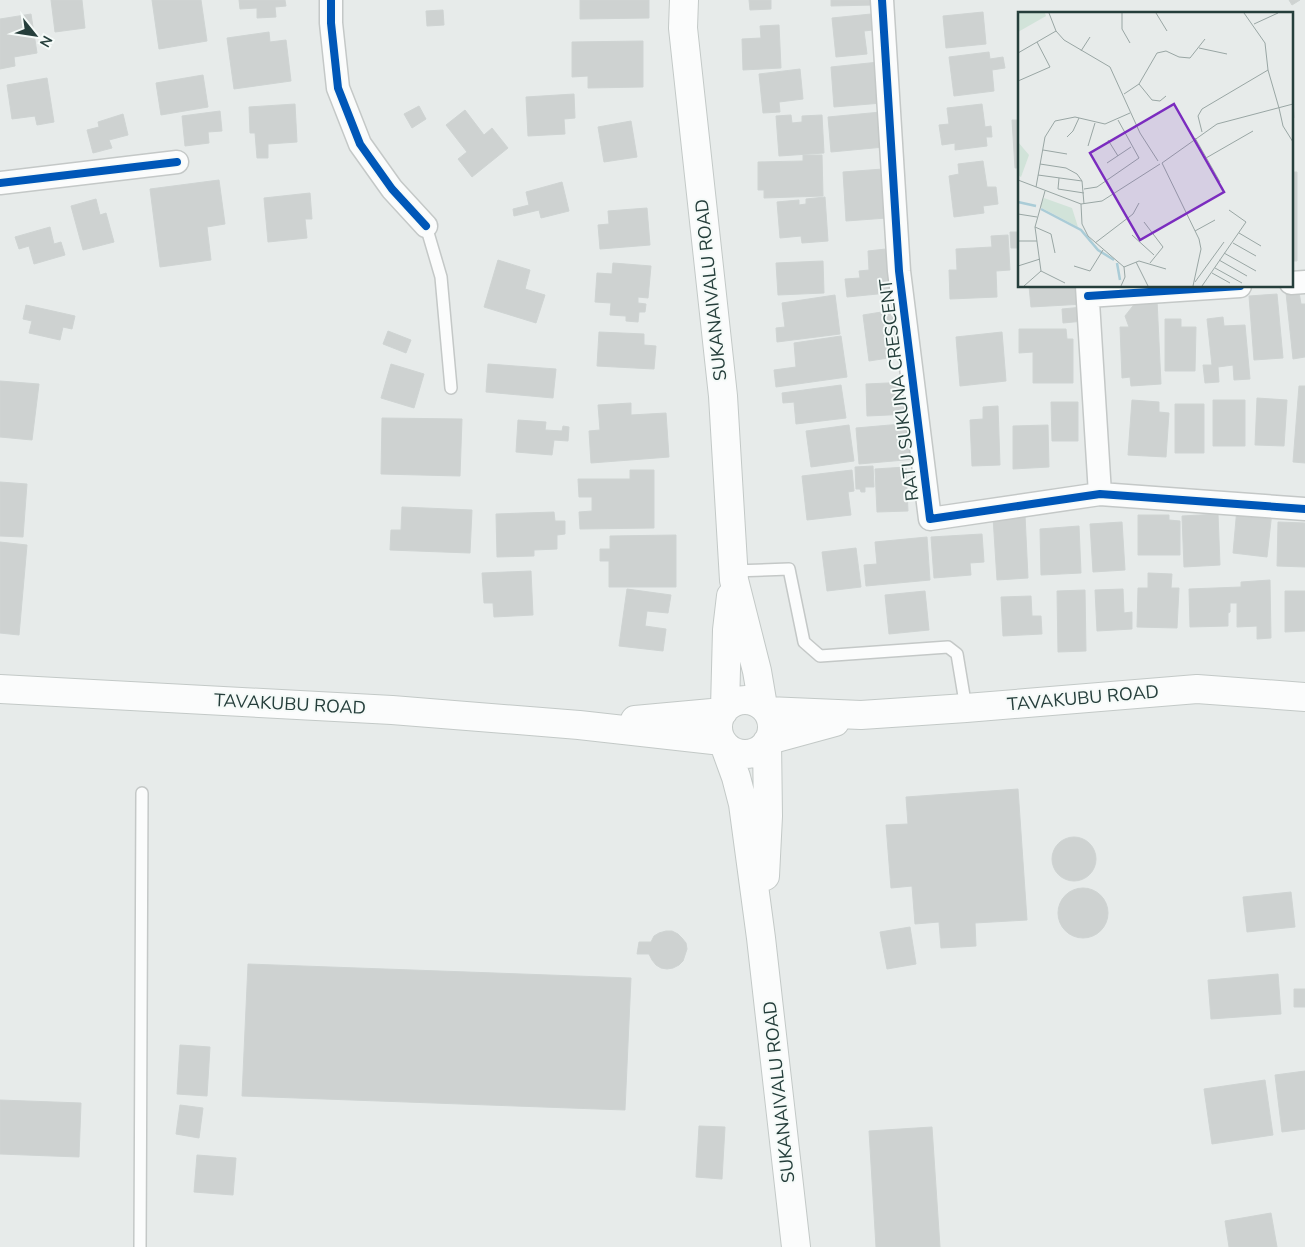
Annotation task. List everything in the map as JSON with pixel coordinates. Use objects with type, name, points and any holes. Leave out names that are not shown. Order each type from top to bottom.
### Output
[{"type":"main road","name":"SUKANAIVALU ROAD","points":[[684,0],[682,28],[723,396],[734,576],[765,709]]},
{"type":"main road","name":"SUKANAIVALU ROAD","points":[[724,710],[729,607],[734,576]]},
{"type":"main road","name":"TAVAKUBU ROAD","points":[[0,689],[392,710],[579,725],[723,742]]},
{"type":"main road","name":"TAVAKUBU ROAD","points":[[765,709],[861,715],[1197,689],[1305,697]]},
{"type":"main road","points":[[754,701],[765,709],[771,719],[772,728],[768,741],[760,750],[751,753],[741,754],[731,750],[723,742],[718,732],[718,723],[724,710],[733,702],[754,701]]},
{"type":"main road","name":"TAVAKUBU ROAD","points":[[579,725],[724,710]]},
{"type":"main road","name":"TAVAKUBU ROAD","points":[[768,741],[861,715]]},
{"type":"main road","name":"SUKANAIVALU ROAD","points":[[761,938],[767,852],[768,741]]},
{"type":"main road","name":"SUKANAIVALU ROAD","points":[[723,742],[736,777],[743,804],[761,938],[796,1247]]},
{"type":"street","points":[[331,0],[331,23],[338,88],[360,144],[392,189],[426,226]]},
{"type":"street","name":"RATU SUKUNA CRESCENT","points":[[882,0],[899,271],[930,519],[1100,494],[1305,509]]},
{"type":"street","points":[[0,183],[177,162]]},
{"type":"street","points":[[1292,283],[1305,282]]},
{"type":"street","points":[[1100,494],[1087,291],[1179,288]]},
{"type":"lane","points":[[426,226],[440,277],[451,388]]},
{"type":"lane","points":[[734,576],[789,569],[804,642],[820,656],[948,647],[957,654],[966,708]]},
{"type":"lane","points":[[140,1247],[142,793]]},
{"type":"building","points":[[51,0],[82,0],[85,28],[55,32]]},
{"type":"building","points":[[152,0],[201,0],[207,41],[159,49]]},
{"type":"building","points":[[239,0],[285,0],[286,6],[275,7],[276,17],[257,18],[257,8],[240,9]]},
{"type":"building","points":[[580,0],[649,0],[649,18],[580,19]]},
{"type":"building","points":[[749,0],[771,0],[771,9],[750,10]]},
{"type":"building","points":[[831,0],[873,0],[873,5],[831,6]]},
{"type":"building","points":[[1289,0],[1300,0],[1292,5]]},
{"type":"building","points":[[443,10],[444,25],[427,26],[426,11]]},
{"type":"building","points":[[983,12],[986,44],[946,48],[943,16]]},
{"type":"building","points":[[31,14],[37,53],[14,57],[15,66],[0,69],[0,19]]},
{"type":"building","points":[[871,14],[873,30],[864,31],[867,54],[836,57],[832,18]]},
{"type":"building","points":[[779,25],[781,68],[743,70],[742,39],[761,38],[760,26]]},
{"type":"building","points":[[269,32],[270,42],[286,40],[291,81],[234,89],[227,38]]},
{"type":"building","points":[[643,41],[643,87],[588,88],[588,76],[572,77],[572,42]]},
{"type":"building","points":[[989,52],[990,59],[1003,57],[1005,68],[992,70],[994,91],[954,96],[949,57]]},
{"type":"building","points":[[879,62],[882,103],[834,107],[831,67]]},
{"type":"building","points":[[800,69],[803,99],[779,102],[780,112],[763,113],[759,74]]},
{"type":"building","points":[[203,75],[208,107],[161,115],[156,83]]},
{"type":"building","points":[[47,78],[54,122],[37,125],[35,116],[12,119],[7,85]]},
{"type":"building","points":[[1292,83],[1294,118],[1292,118]]},
{"type":"building","points":[[574,94],[575,118],[564,119],[565,134],[528,136],[526,97]]},
{"type":"building","points":[[295,104],[297,142],[268,144],[268,158],[257,158],[255,133],[250,133],[249,107]]},
{"type":"building","points":[[982,104],[985,127],[991,126],[992,137],[986,137],[987,146],[955,150],[955,143],[942,145],[939,125],[949,124],[947,108]]},
{"type":"building","points":[[419,106],[426,119],[412,128],[404,114]]},
{"type":"building","points":[[465,110],[484,135],[492,128],[508,148],[472,177],[458,159],[467,152],[446,125]]},
{"type":"building","points":[[220,111],[222,131],[208,132],[209,143],[185,146],[182,116]]},
{"type":"building","points":[[881,112],[884,147],[831,152],[828,117]]},
{"type":"building","points":[[123,114],[128,135],[109,140],[112,148],[93,153],[87,130],[99,127],[98,122]]},
{"type":"building","points":[[791,115],[792,123],[802,122],[802,116],[822,115],[824,153],[779,156],[776,116]]},
{"type":"building","points":[[1012,120],[1018,120],[1018,168],[1015,168]]},
{"type":"building","points":[[631,121],[637,157],[604,162],[598,127]]},
{"type":"building","points":[[803,155],[822,155],[823,196],[764,198],[764,190],[758,190],[758,162],[803,161]]},
{"type":"building","points":[[983,161],[987,187],[996,187],[998,204],[983,206],[984,213],[954,217],[949,176],[959,174],[958,164]]},
{"type":"building","points":[[883,169],[887,218],[846,221],[843,172]]},
{"type":"building","points":[[1292,172],[1297,172],[1297,261],[1292,261]]},
{"type":"building","points":[[219,180],[225,224],[207,227],[211,260],[160,267],[150,189]]},
{"type":"building","points":[[562,182],[569,211],[541,218],[539,210],[514,216],[513,209],[529,205],[526,192]]},
{"type":"building","points":[[310,193],[312,219],[305,219],[307,238],[268,242],[264,198]]},
{"type":"building","points":[[825,197],[828,241],[802,243],[801,236],[780,238],[777,202],[799,200],[799,205],[806,204],[806,199]]},
{"type":"building","points":[[96,199],[100,215],[106,213],[114,242],[83,250],[71,206]]},
{"type":"building","points":[[647,208],[650,245],[600,249],[598,225],[609,224],[608,211]]},
{"type":"building","points":[[50,227],[54,244],[61,242],[65,255],[34,264],[29,246],[19,249],[15,237]]},
{"type":"building","points":[[1010,232],[1018,232],[1018,248],[1011,248]]},
{"type":"building","points":[[1008,235],[1010,270],[996,271],[997,297],[950,299],[949,270],[957,270],[956,249],[992,247],[991,236]]},
{"type":"building","points":[[895,248],[898,292],[847,297],[845,279],[860,278],[859,271],[869,270],[868,251]]},
{"type":"building","points":[[498,260],[530,270],[525,289],[545,295],[536,323],[484,307]]},
{"type":"building","points":[[823,261],[824,293],[778,295],[776,263]]},
{"type":"building","points":[[613,263],[651,266],[648,298],[638,297],[638,303],[646,304],[645,312],[639,312],[638,322],[626,321],[626,316],[610,315],[611,303],[595,302],[597,273],[612,274]]},
{"type":"building","points":[[1029,288],[1083,288],[1084,304],[1031,307]]},
{"type":"building","points":[[1299,292],[1301,304],[1305,304],[1305,357],[1293,359],[1286,293]]},
{"type":"building","points":[[1277,294],[1283,358],[1254,360],[1249,296]]},
{"type":"building","points":[[835,295],[840,334],[777,342],[776,328],[785,327],[782,303]]},
{"type":"building","points":[[1157,300],[1161,384],[1131,386],[1130,377],[1122,378],[1120,327],[1129,327],[1125,316],[1136,302]]},
{"type":"building","points":[[26,305],[75,316],[72,329],[63,327],[60,340],[29,333],[32,321],[23,319]]},
{"type":"building","points":[[1083,307],[1084,321],[1063,323],[1062,309]]},
{"type":"building","points":[[894,310],[901,356],[869,361],[863,315]]},
{"type":"building","points":[[1223,317],[1224,326],[1245,325],[1250,379],[1234,380],[1233,365],[1218,367],[1219,382],[1205,383],[1203,365],[1212,365],[1207,319]]},
{"type":"building","points":[[1165,319],[1181,319],[1181,327],[1196,327],[1195,371],[1165,371]]},
{"type":"building","points":[[1019,329],[1066,329],[1067,339],[1073,339],[1073,383],[1033,383],[1033,352],[1019,353]]},
{"type":"building","points":[[388,331],[411,340],[406,353],[383,344]]},
{"type":"building","points":[[599,332],[644,334],[644,345],[656,346],[654,369],[597,366]]},
{"type":"building","points":[[1002,332],[1006,381],[960,386],[956,337]]},
{"type":"building","points":[[841,336],[847,377],[776,387],[774,370],[796,367],[794,343]]},
{"type":"building","points":[[391,364],[424,374],[414,408],[381,398]]},
{"type":"building","points":[[488,364],[556,369],[553,398],[486,392]]},
{"type":"building","points":[[0,381],[39,384],[32,440],[0,437]]},
{"type":"building","points":[[909,382],[910,414],[867,416],[866,384]]},
{"type":"building","points":[[841,385],[846,418],[796,424],[794,402],[783,403],[782,393]]},
{"type":"building","points":[[1299,386],[1305,386],[1305,463],[1293,462]]},
{"type":"building","points":[[1257,398],[1287,400],[1284,446],[1255,445]]},
{"type":"building","points":[[1132,400],[1159,402],[1159,412],[1169,413],[1166,457],[1128,455]]},
{"type":"building","points":[[1213,400],[1245,400],[1245,446],[1213,446]]},
{"type":"building","points":[[1051,402],[1078,402],[1078,441],[1052,441]]},
{"type":"building","points":[[631,403],[631,415],[666,413],[669,457],[591,463],[589,431],[600,430],[598,405]]},
{"type":"building","points":[[1175,404],[1204,404],[1204,453],[1175,453]]},
{"type":"building","points":[[998,406],[1000,465],[972,466],[970,420],[983,419],[983,407]]},
{"type":"building","points":[[382,418],[462,419],[460,476],[381,474]]},
{"type":"building","points":[[518,420],[546,422],[545,430],[562,431],[563,426],[569,427],[568,441],[554,440],[552,455],[516,452]]},
{"type":"building","points":[[913,423],[916,459],[859,464],[856,428]]},
{"type":"building","points":[[849,425],[854,461],[811,467],[806,431]]},
{"type":"building","points":[[1048,425],[1049,467],[1013,469],[1013,426]]},
{"type":"building","points":[[873,466],[874,487],[865,487],[865,492],[861,492],[860,489],[856,489],[855,467]]},
{"type":"building","points":[[906,467],[908,511],[877,512],[875,469]]},
{"type":"building","points":[[630,470],[654,470],[654,528],[580,529],[579,512],[592,511],[592,497],[579,497],[578,479],[630,479]]},
{"type":"building","points":[[852,470],[854,491],[848,492],[851,515],[807,520],[802,476]]},
{"type":"building","points":[[0,482],[27,484],[23,537],[0,536]]},
{"type":"building","points":[[402,507],[472,510],[470,553],[390,550],[391,530],[401,530]]},
{"type":"building","points":[[1237,508],[1272,512],[1267,557],[1233,553]]},
{"type":"building","points":[[554,512],[555,521],[565,521],[565,534],[557,535],[557,549],[534,550],[534,556],[497,557],[496,514]]},
{"type":"building","points":[[1218,514],[1220,565],[1184,567],[1182,516]]},
{"type":"building","points":[[1025,515],[1028,578],[997,580],[993,517]]},
{"type":"building","points":[[1138,515],[1169,515],[1169,520],[1180,521],[1180,555],[1138,555]]},
{"type":"building","points":[[1122,522],[1125,570],[1093,572],[1090,524]]},
{"type":"building","points":[[1278,522],[1305,523],[1305,567],[1277,566]]},
{"type":"building","points":[[1079,526],[1081,573],[1041,575],[1040,529]]},
{"type":"building","points":[[982,534],[984,562],[970,563],[971,575],[934,578],[931,537]]},
{"type":"building","points":[[676,535],[676,587],[609,587],[609,561],[600,561],[600,549],[610,549],[610,536]]},
{"type":"building","points":[[927,537],[930,580],[866,586],[864,565],[877,564],[875,542]]},
{"type":"building","points":[[0,542],[27,545],[19,635],[0,633]]},
{"type":"building","points":[[856,548],[861,587],[827,591],[822,552]]},
{"type":"building","points":[[531,571],[533,615],[494,617],[493,603],[484,603],[482,573]]},
{"type":"building","points":[[1148,573],[1172,574],[1171,588],[1179,588],[1177,628],[1137,627],[1138,588],[1148,588]]},
{"type":"building","points":[[1270,580],[1271,638],[1257,639],[1257,626],[1237,627],[1237,603],[1230,603],[1228,626],[1190,627],[1189,589],[1241,587],[1241,582]]},
{"type":"building","points":[[627,589],[671,595],[668,613],[647,611],[645,626],[666,629],[663,651],[619,646]]},
{"type":"building","points":[[1123,589],[1124,613],[1132,612],[1132,629],[1097,631],[1095,590]]},
{"type":"building","points":[[1085,590],[1086,651],[1058,652],[1057,591]]},
{"type":"building","points":[[925,591],[929,630],[889,634],[885,595]]},
{"type":"building","points":[[1285,591],[1305,591],[1305,631],[1285,632]]},
{"type":"building","points":[[1031,596],[1032,616],[1041,616],[1042,634],[1003,636],[1001,597]]},
{"type":"building","points":[[1018,789],[1027,920],[975,923],[976,946],[941,948],[939,922],[915,924],[912,886],[891,888],[886,825],[908,824],[906,797]]},
{"type":"building","points":[[1078,837],[1090,843],[1095,850],[1095,868],[1090,875],[1083,880],[1070,881],[1062,878],[1055,871],[1052,855],[1055,847],[1062,840]]},
{"type":"building","points":[[1078,888],[1088,888],[1101,895],[1108,908],[1108,918],[1101,931],[1088,938],[1078,938],[1069,934],[1062,927],[1058,918],[1058,908],[1062,899],[1069,892]]},
{"type":"building","points":[[1291,892],[1295,927],[1247,932],[1243,897]]},
{"type":"building","points":[[910,927],[916,964],[887,969],[880,932]]},
{"type":"building","points":[[666,931],[678,934],[686,943],[687,949],[683,961],[679,965],[667,969],[656,965],[649,954],[637,954],[639,942],[651,942],[654,936]]},
{"type":"building","points":[[248,964],[631,978],[625,1110],[242,1096]]},
{"type":"building","points":[[1278,974],[1281,1014],[1211,1019],[1208,980]]},
{"type":"building","points":[[1294,989],[1305,989],[1305,1007],[1294,1007]]},
{"type":"building","points":[[180,1045],[210,1047],[207,1096],[177,1094]]},
{"type":"building","points":[[1305,1071],[1305,1129],[1282,1132],[1275,1075]]},
{"type":"building","points":[[1265,1080],[1273,1135],[1212,1144],[1204,1089]]},
{"type":"building","points":[[0,1100],[81,1103],[79,1157],[0,1154]]},
{"type":"building","points":[[180,1105],[203,1108],[199,1138],[176,1134]]},
{"type":"building","points":[[699,1126],[725,1127],[722,1179],[696,1177]]},
{"type":"building","points":[[932,1127],[940,1247],[876,1247],[869,1131]]},
{"type":"building","points":[[197,1155],[236,1158],[233,1195],[194,1192]]},
{"type":"building","points":[[1271,1213],[1277,1247],[1229,1247],[1225,1221]]},
{"type":"cycle path","points":[[331,0],[331,23],[338,88],[360,144],[392,189],[426,226]]},
{"type":"cycle path","points":[[882,0],[899,271],[930,519],[1100,494],[1305,509]]},
{"type":"cycle path","points":[[0,183],[177,162]]},
{"type":"cycle path","points":[[1088,296],[1210,288]]}]
